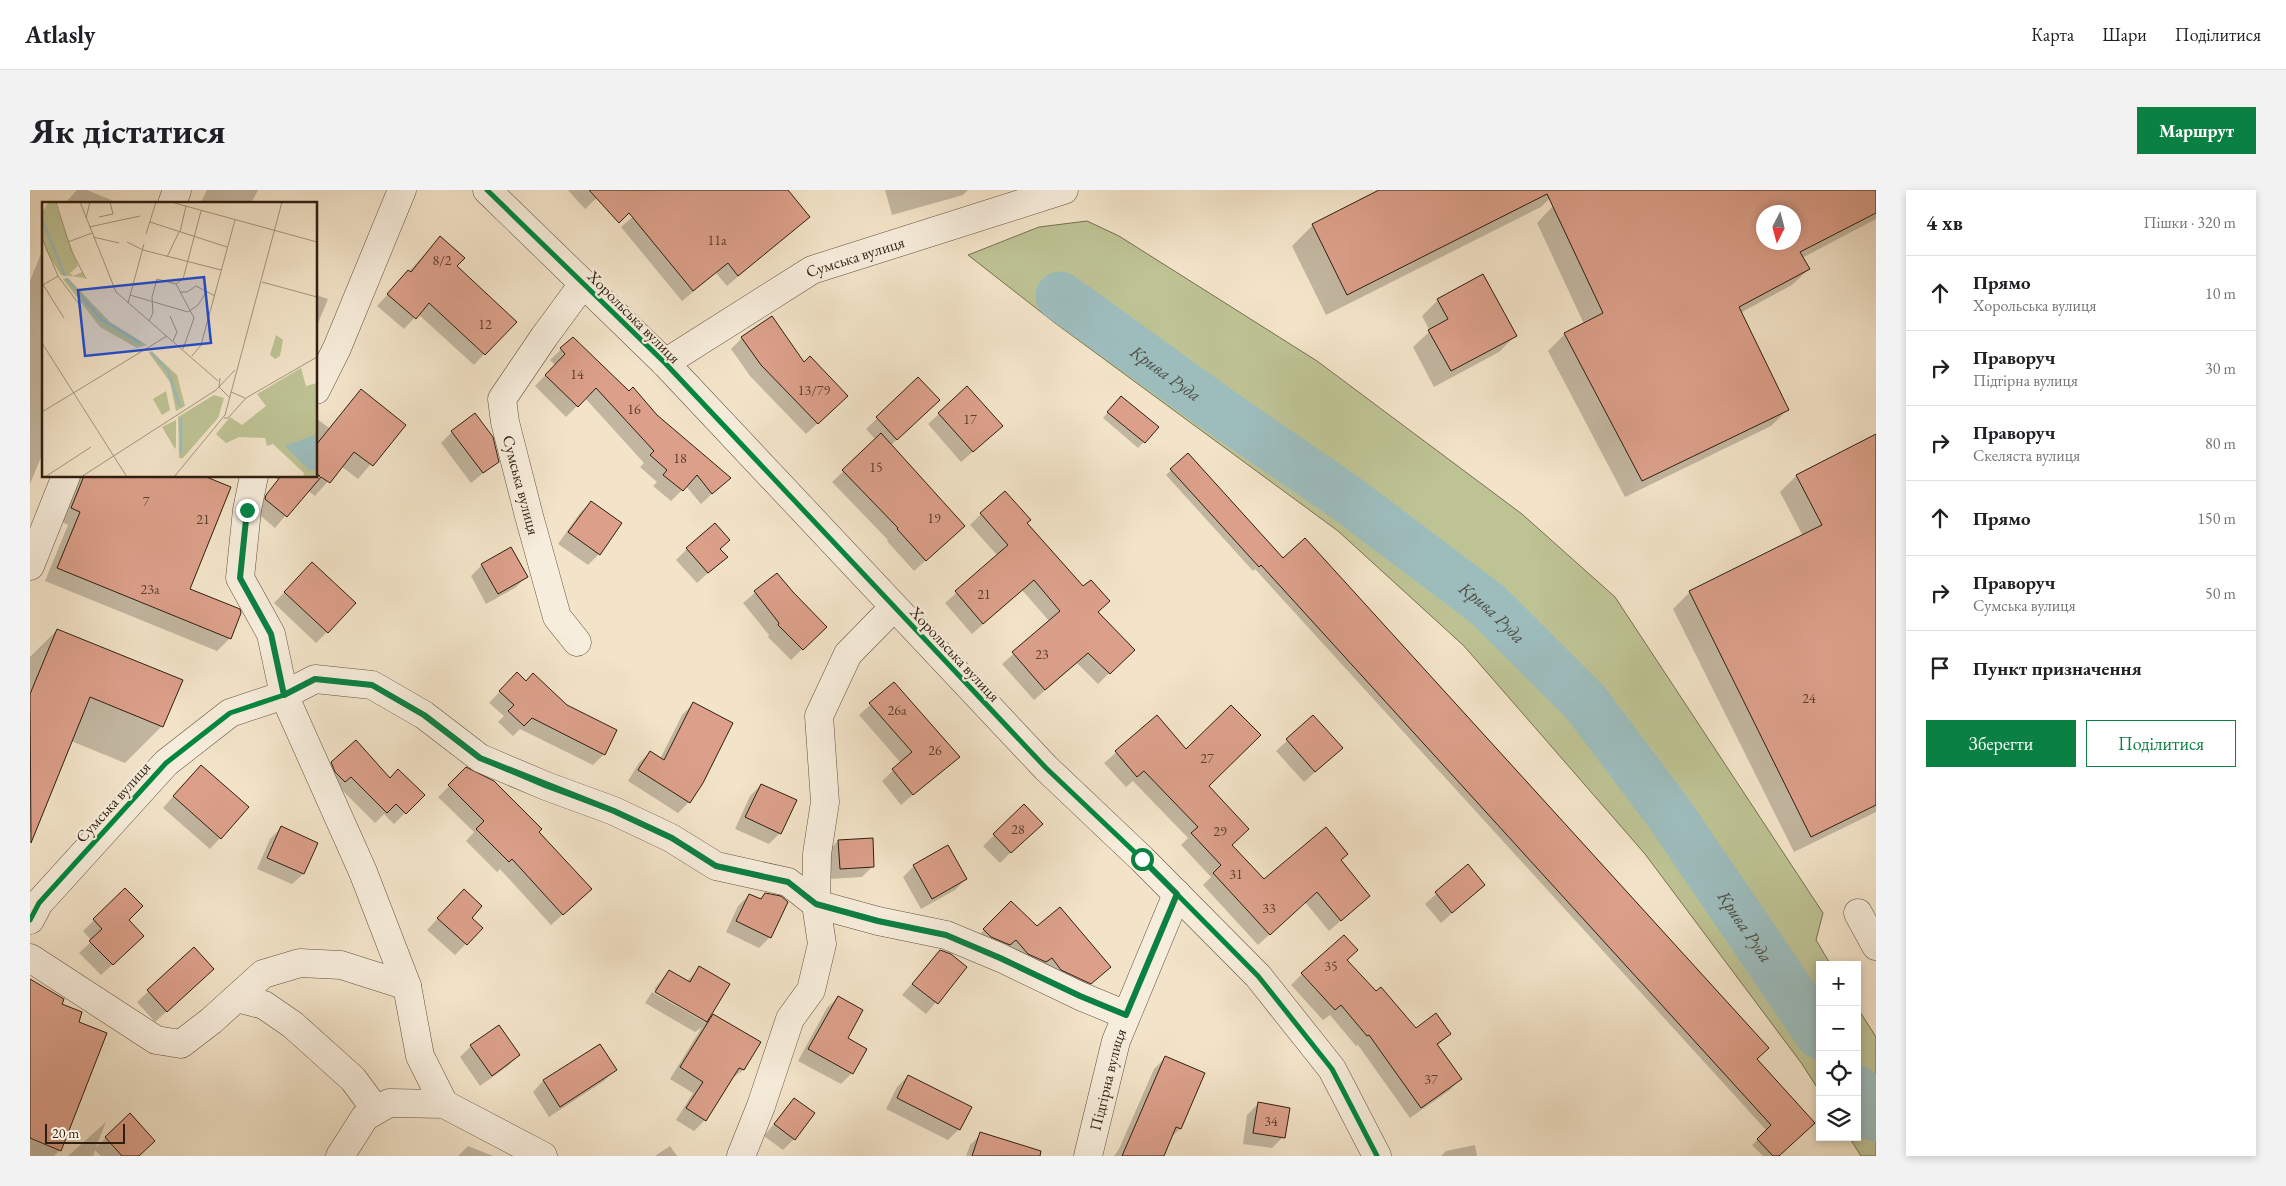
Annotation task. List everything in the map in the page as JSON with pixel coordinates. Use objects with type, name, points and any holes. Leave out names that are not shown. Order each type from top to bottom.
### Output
[{"type":"street","points":[[173,202],[177,190]]},
{"type":"street","points":[[318,386],[337,348],[402,190]]},
{"type":"street","name":"Хорольська вулиця","points":[[486,190],[665,363],[1046,768],[1177,894],[1258,976],[1332,1069],[1377,1156]]},
{"type":"street","name":"Сумська вулиця","points":[[665,363],[812,270],[1064,190]]},
{"type":"street","name":"Сумська вулиця","points":[[577,642],[557,617],[505,422],[502,399],[583,284]]},
{"type":"street","points":[[30,566],[65,478]]},
{"type":"street","points":[[254,478],[247,510],[240,578],[271,634],[284,695],[363,872],[407,986],[420,1056],[444,1104]]},
{"type":"street","points":[[741,1156],[761,1106],[790,1019],[812,990],[822,944],[816,904],[817,854],[825,802],[819,716],[848,654],[894,607]]},
{"type":"street","name":"Сумська вулиця","points":[[30,920],[39,903],[166,763],[230,713],[284,695],[315,679],[372,685],[424,715],[480,758],[614,811],[672,838],[716,866],[788,882],[816,904]]},
{"type":"street","name":"Підгірна вулиця","points":[[1088,1156],[1116,1041],[1177,894]]},
{"type":"street","points":[[816,904],[878,921],[946,935],[1126,1015]]},
{"type":"street","points":[[1858,913],[1876,946]]},
{"type":"street","points":[[30,958],[156,1040],[182,1044],[263,974],[300,963],[341,965],[407,986]]},
{"type":"street","points":[[237,998],[264,1005],[293,1025],[353,1079],[376,1110]]},
{"type":"street","points":[[340,1156],[365,1117],[389,1103],[444,1104],[543,1156]]},
{"type":"green space","points":[[1087,221],[1119,236],[1317,361],[1522,514],[1615,597],[1823,913],[1816,940],[1829,961],[1816,961],[1816,1086],[1802,1064],[1645,854],[1464,646],[1338,531],[1055,323],[968,255],[1039,227]]},
{"type":"green space","points":[[1861,1013],[1876,1037],[1876,1156],[1861,1156],[1852,1141],[1861,1141]]},
{"type":"building","points":[[589,190],[788,190],[810,217],[738,276],[728,263],[693,291],[629,213],[619,223]]},
{"type":"building","points":[[1379,190],[1876,190],[1876,213],[1800,252],[1810,269],[1739,307],[1789,410],[1642,481],[1564,333],[1603,313],[1547,194],[1347,295],[1312,224]]},
{"type":"building","points":[[440,236],[465,258],[457,266],[517,322],[485,355],[429,303],[416,319],[387,294],[408,270],[411,272]]},
{"type":"building","points":[[1483,274],[1517,336],[1451,371],[1428,330],[1448,319],[1437,299]]},
{"type":"building","points":[[772,316],[804,362],[810,356],[848,396],[818,424],[761,365],[741,337]]},
{"type":"building","points":[[573,337],[629,391],[633,387],[657,415],[731,478],[712,494],[697,475],[683,491],[663,475],[667,470],[650,455],[654,451],[596,388],[578,407],[545,375],[565,354],[560,348]]},
{"type":"building","points":[[918,377],[940,400],[897,440],[876,417]]},
{"type":"building","points":[[967,386],[1003,426],[973,452],[938,413]]},
{"type":"building","points":[[361,389],[406,425],[373,466],[354,452],[330,483],[321,477],[287,517],[265,499],[266,495],[279,478],[318,478],[320,476],[318,474],[318,443]]},
{"type":"building","points":[[1121,396],[1159,427],[1145,443],[1107,412]]},
{"type":"building","points":[[475,413],[493,437],[499,462],[483,473],[451,431]]},
{"type":"building","points":[[881,433],[965,526],[926,561],[898,528],[842,470]]},
{"type":"building","points":[[1876,434],[1876,805],[1811,837],[1689,591],[1822,525],[1796,475]]},
{"type":"building","points":[[1188,453],[1283,558],[1305,538],[1769,1048],[1757,1059],[1815,1123],[1779,1156],[1773,1156],[1757,1139],[1771,1125],[1261,565],[1259,567],[1170,469]]},
{"type":"building","points":[[83,478],[209,478],[231,487],[190,589],[240,609],[241,613],[231,639],[57,568],[80,512],[71,508]]},
{"type":"building","points":[[1005,491],[1031,520],[1027,523],[1083,586],[1091,580],[1110,601],[1098,612],[1135,650],[1110,674],[1088,653],[1045,690],[1012,652],[1060,611],[1034,580],[983,624],[955,591],[1008,545],[980,513]]},
{"type":"building","points":[[591,501],[622,523],[600,555],[568,532]]},
{"type":"building","points":[[715,523],[730,540],[720,549],[728,557],[708,573],[686,548]]},
{"type":"building","points":[[511,547],[528,577],[498,594],[481,564]]},
{"type":"building","points":[[312,562],[356,603],[328,633],[284,592]]},
{"type":"building","points":[[777,573],[827,627],[803,650],[778,625],[779,623],[754,591]]},
{"type":"building","points":[[57,629],[183,680],[163,727],[90,697],[31,843],[30,694]]},
{"type":"building","points":[[517,672],[526,681],[533,673],[567,705],[617,730],[605,755],[532,718],[524,726],[508,711],[514,705],[499,691]]},
{"type":"building","points":[[894,682],[960,757],[913,795],[892,769],[912,752],[869,703]]},
{"type":"building","points":[[693,702],[733,723],[703,783],[690,803],[638,770],[650,751],[664,760]]},
{"type":"building","points":[[1231,705],[1261,735],[1209,786],[1249,829],[1232,845],[1264,879],[1326,827],[1348,854],[1341,860],[1370,896],[1341,921],[1317,892],[1270,935],[1213,873],[1221,865],[1191,833],[1198,827],[1144,771],[1137,777],[1115,751],[1157,715],[1186,749]]},
{"type":"building","points":[[1313,715],[1343,748],[1315,772],[1286,739]]},
{"type":"building","points":[[356,740],[390,778],[398,769],[425,795],[406,814],[396,804],[387,813],[351,777],[345,782],[335,772],[331,762]]},
{"type":"building","points":[[201,765],[249,807],[221,839],[173,796]]},
{"type":"building","points":[[466,767],[494,781],[542,829],[539,832],[592,889],[563,915],[512,859],[509,862],[476,829],[484,821],[448,785]]},
{"type":"building","points":[[761,784],[797,800],[781,834],[745,817]]},
{"type":"building","points":[[1024,804],[1043,824],[1011,853],[993,834]]},
{"type":"building","points":[[281,826],[318,843],[304,874],[267,858]]},
{"type":"building","points":[[873,838],[874,867],[840,869],[838,840]]},
{"type":"building","points":[[948,845],[967,879],[932,899],[913,865]]},
{"type":"building","points":[[1468,864],[1485,885],[1452,913],[1435,892]]},
{"type":"building","points":[[125,888],[143,906],[129,920],[144,936],[113,965],[89,941],[102,929],[93,919]]},
{"type":"building","points":[[464,889],[482,906],[472,918],[483,928],[467,945],[437,918]]},
{"type":"building","points":[[765,893],[781,896],[788,902],[771,938],[736,921],[749,894],[761,899]]},
{"type":"building","points":[[1011,901],[1037,926],[1060,907],[1111,967],[1091,984],[1061,970],[1052,958],[1046,962],[1028,954],[1016,940],[1010,945],[991,937],[983,929]]},
{"type":"building","points":[[1344,935],[1358,950],[1347,960],[1376,991],[1381,987],[1416,1028],[1436,1013],[1451,1034],[1437,1044],[1462,1079],[1421,1108],[1369,1035],[1367,1036],[1341,1005],[1335,1010],[1301,973]]},
{"type":"building","points":[[194,947],[214,969],[167,1012],[147,990]]},
{"type":"building","points":[[940,950],[951,954],[967,967],[938,1004],[912,984]]},
{"type":"building","points":[[699,966],[730,984],[707,1022],[655,992],[669,970],[690,982]]},
{"type":"building","points":[[30,979],[64,999],[62,1004],[82,1012],[79,1022],[107,1033],[61,1151],[30,1138]]},
{"type":"building","points":[[838,996],[863,1010],[848,1038],[867,1049],[853,1074],[808,1049]]},
{"type":"building","points":[[713,1014],[761,1042],[744,1070],[739,1068],[706,1121],[686,1108],[703,1082],[680,1067]]},
{"type":"building","points":[[499,1025],[520,1055],[492,1076],[470,1045]]},
{"type":"building","points":[[600,1044],[617,1070],[560,1107],[543,1080]]},
{"type":"building","points":[[1165,1056],[1205,1073],[1181,1129],[1176,1127],[1164,1156],[1122,1156]]},
{"type":"building","points":[[908,1075],[972,1107],[960,1130],[897,1098]]},
{"type":"building","points":[[794,1098],[815,1113],[795,1140],[774,1124]]},
{"type":"building","points":[[1258,1102],[1290,1108],[1285,1138],[1253,1133]]},
{"type":"building","points":[[130,1113],[155,1141],[139,1156],[122,1156],[105,1137]]},
{"type":"building","points":[[980,1132],[1041,1151],[1040,1156],[972,1156]]},
{"type":"waterway","name":"Крива Руда","points":[[1060,296],[1221,412],[1346,498],[1488,605],[1586,703],[1668,812],[1816,1029]]},
{"type":"waterway","name":"Крива Руда","points":[[1861,1096],[1876,1117]]},
{"type":"cycle path","points":[[487,190],[665,363],[1046,768],[1142,859],[1258,976],[1332,1069],[1377,1156]]},
{"type":"cycle path","points":[[30,920],[39,903],[166,763],[230,713],[284,695],[315,679],[372,685],[424,715],[480,758],[546,786],[614,811],[671,838],[716,866],[788,882],[816,904],[878,921],[946,935],[1126,1015]]},
{"type":"route","points":[[247,510],[240,578],[271,634],[284,695],[315,679],[372,685],[424,715],[480,758],[546,786],[614,811],[672,838],[716,866],[788,882],[816,904],[878,921],[946,935],[1126,1015],[1177,894],[1142,859]]}]
